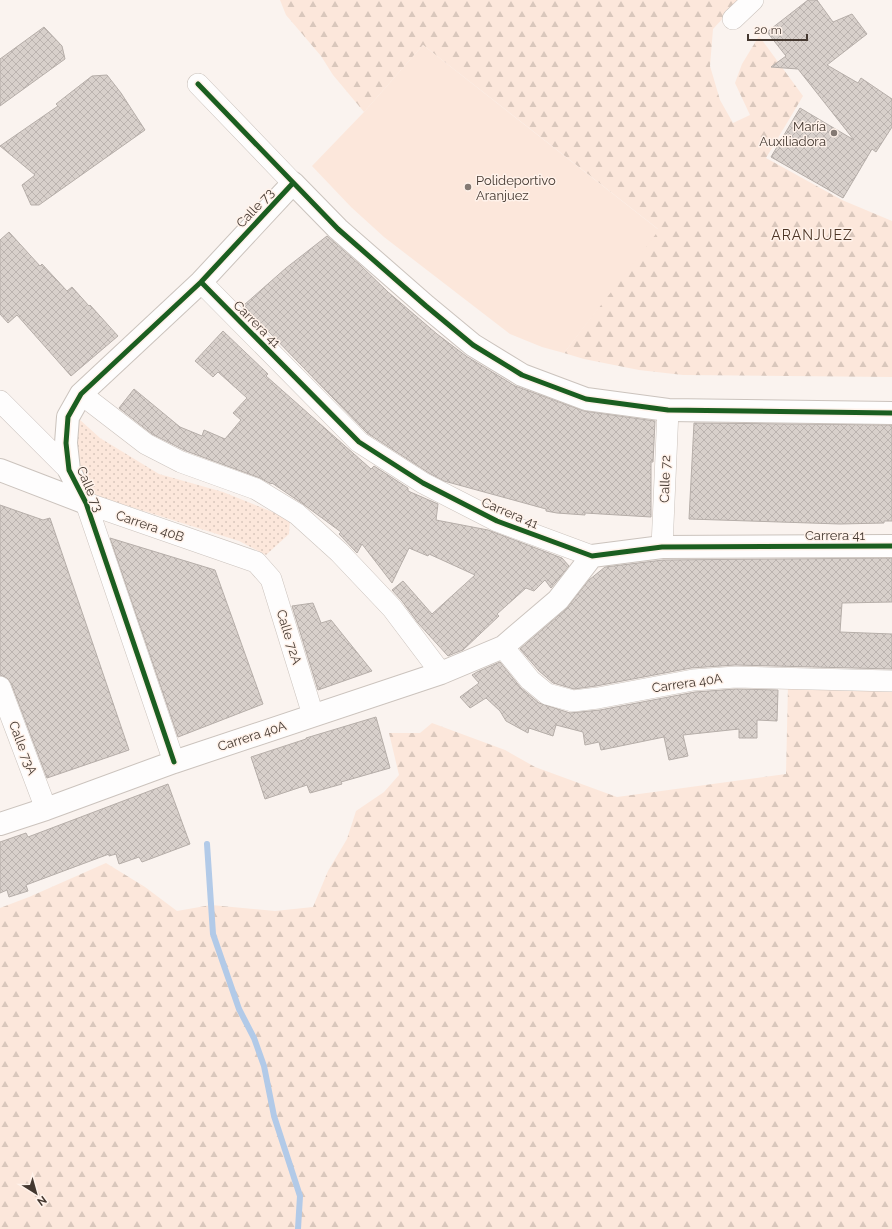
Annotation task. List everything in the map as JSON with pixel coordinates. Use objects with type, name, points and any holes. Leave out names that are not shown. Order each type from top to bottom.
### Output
[{"type":"street","points":[[733,19],[753,0]]},
{"type":"street","points":[[198,84],[338,229],[473,345],[522,375],[586,399],[668,410],[892,413]]},
{"type":"street","name":"Calle 73","points":[[174,762],[86,503],[69,470],[66,443],[68,417],[81,394],[201,282],[293,183]]},
{"type":"street","name":"Carrera 41","points":[[201,282],[359,442],[423,484],[497,521],[592,556],[662,547],[892,546]]},
{"type":"street","points":[[81,394],[146,444],[181,462],[256,489],[297,514],[339,552],[392,608],[441,673]]},
{"type":"street","points":[[0,401],[69,470]]},
{"type":"street","name":"Calle 72","points":[[662,547],[668,410]]},
{"type":"street","name":"Carrera 40B","points":[[0,470],[86,503],[256,562]]},
{"type":"street","name":"Carrera 40A","points":[[0,824],[46,809],[174,762],[441,673],[503,647],[558,600],[592,556]]},
{"type":"street","name":"Calle 72A","points":[[256,562],[271,579],[313,715]]},
{"type":"street","name":"Carrera 40A","points":[[503,647],[530,680],[548,694],[573,701],[598,698],[693,680],[736,677],[892,680]]},
{"type":"street","name":"Calle 73A","points":[[0,687],[46,809]]},
{"type":"green space","points":[[280,0],[740,0],[713,29],[710,66],[720,100],[733,123],[750,115],[735,83],[742,64],[759,36],[803,96],[766,158],[842,200],[892,221],[892,377],[683,375],[639,370],[584,359],[564,353],[658,229],[423,45],[364,112],[333,75],[321,56],[286,15]]},
{"type":"green space","name":"Polideportivo Aranjuez","points":[[423,45],[659,230],[564,353],[542,347],[510,334],[384,237],[351,207],[312,166],[364,112]]},
{"type":"green space","points":[[79,419],[100,438],[159,474],[223,492],[290,519],[289,534],[266,555],[239,541],[90,494],[81,483],[74,438]]},
{"type":"green space","points":[[788,685],[892,686],[892,1229],[0,1229],[0,908],[29,897],[106,863],[145,887],[177,911],[211,905],[275,911],[313,907],[328,871],[347,839],[356,811],[384,792],[399,775],[389,733],[420,733],[432,723],[505,750],[535,767],[617,797],[786,774]]},
{"type":"building","points":[[808,0],[817,0],[833,22],[852,14],[867,34],[827,65],[858,83],[861,78],[892,99],[892,127],[876,152],[872,149],[843,198],[771,157],[800,108],[854,140],[798,69],[771,67],[786,56],[767,32]]},
{"type":"building","points":[[44,27],[62,46],[65,59],[0,106],[0,59]]},
{"type":"building","points":[[107,75],[121,93],[145,130],[39,205],[31,205],[22,185],[35,175],[0,146],[58,106],[56,104],[92,76]]},
{"type":"building","points":[[9,232],[40,266],[42,264],[67,291],[72,287],[118,336],[71,376],[17,315],[8,323],[0,314],[0,240]]},
{"type":"building","points":[[327,236],[388,292],[437,334],[466,356],[515,386],[584,411],[655,421],[653,462],[651,462],[651,517],[557,513],[444,481],[367,433],[268,331],[267,332],[244,305],[286,268]]},
{"type":"building","points":[[223,331],[268,374],[266,376],[371,469],[374,466],[408,488],[408,491],[438,504],[436,520],[488,530],[562,558],[569,566],[551,588],[545,580],[534,591],[526,588],[497,614],[499,616],[463,650],[448,656],[418,623],[392,590],[403,581],[432,614],[475,575],[429,554],[428,556],[409,548],[392,583],[362,544],[357,553],[339,534],[341,532],[272,483],[271,484],[260,478],[186,451],[152,434],[119,408],[134,389],[180,427],[202,436],[204,430],[225,439],[241,420],[233,413],[247,398],[218,372],[213,377],[195,361]]},
{"type":"building","points":[[694,423],[892,425],[892,521],[884,521],[884,523],[840,524],[689,519]]},
{"type":"building","points":[[0,505],[43,520],[50,518],[129,750],[47,778],[11,683],[7,678],[0,675]]},
{"type":"building","points":[[110,538],[215,570],[263,704],[178,737]]},
{"type":"building","points":[[892,558],[892,602],[842,603],[840,632],[892,634],[892,669],[735,665],[691,668],[574,689],[553,683],[539,671],[520,649],[566,609],[589,580],[605,567],[663,560]]},
{"type":"building","points":[[313,603],[321,623],[331,620],[372,671],[318,690],[292,606]]},
{"type":"building","points":[[500,662],[521,688],[539,703],[570,713],[600,710],[695,692],[736,689],[778,690],[777,721],[757,720],[757,738],[739,738],[739,729],[683,735],[688,756],[669,760],[664,737],[601,750],[599,742],[585,745],[583,732],[556,725],[553,736],[529,728],[528,733],[506,721],[500,711],[486,698],[470,708],[460,697],[479,683],[472,675]]},
{"type":"building","points":[[376,717],[390,768],[341,782],[342,784],[310,793],[307,785],[265,799],[251,757],[306,738]]},
{"type":"building","points":[[168,784],[190,844],[142,862],[139,857],[119,864],[116,854],[109,856],[109,854],[26,885],[28,891],[9,897],[7,890],[0,893],[0,842],[26,833],[28,837]]},
{"type":"waterway","points":[[207,844],[213,934],[239,1009],[254,1038],[264,1066],[274,1116],[300,1196],[298,1229]]},
{"type":"cycle path","points":[[198,84],[338,229],[473,345],[522,375],[586,399],[668,410],[892,413]]},
{"type":"cycle path","points":[[174,762],[86,503],[69,470],[66,443],[68,417],[81,394],[201,282],[293,183]]},
{"type":"cycle path","points":[[201,282],[359,442],[423,483],[497,521],[592,556],[662,547],[892,546]]},
{"type":"place","name":"María Auxiliadora","points":[[834,133]]},
{"type":"place","name":"Polideportivo Aranjuez","points":[[468,187]]},
{"type":"district","name":"ARANJUEZ","points":[[812,235]]}]
